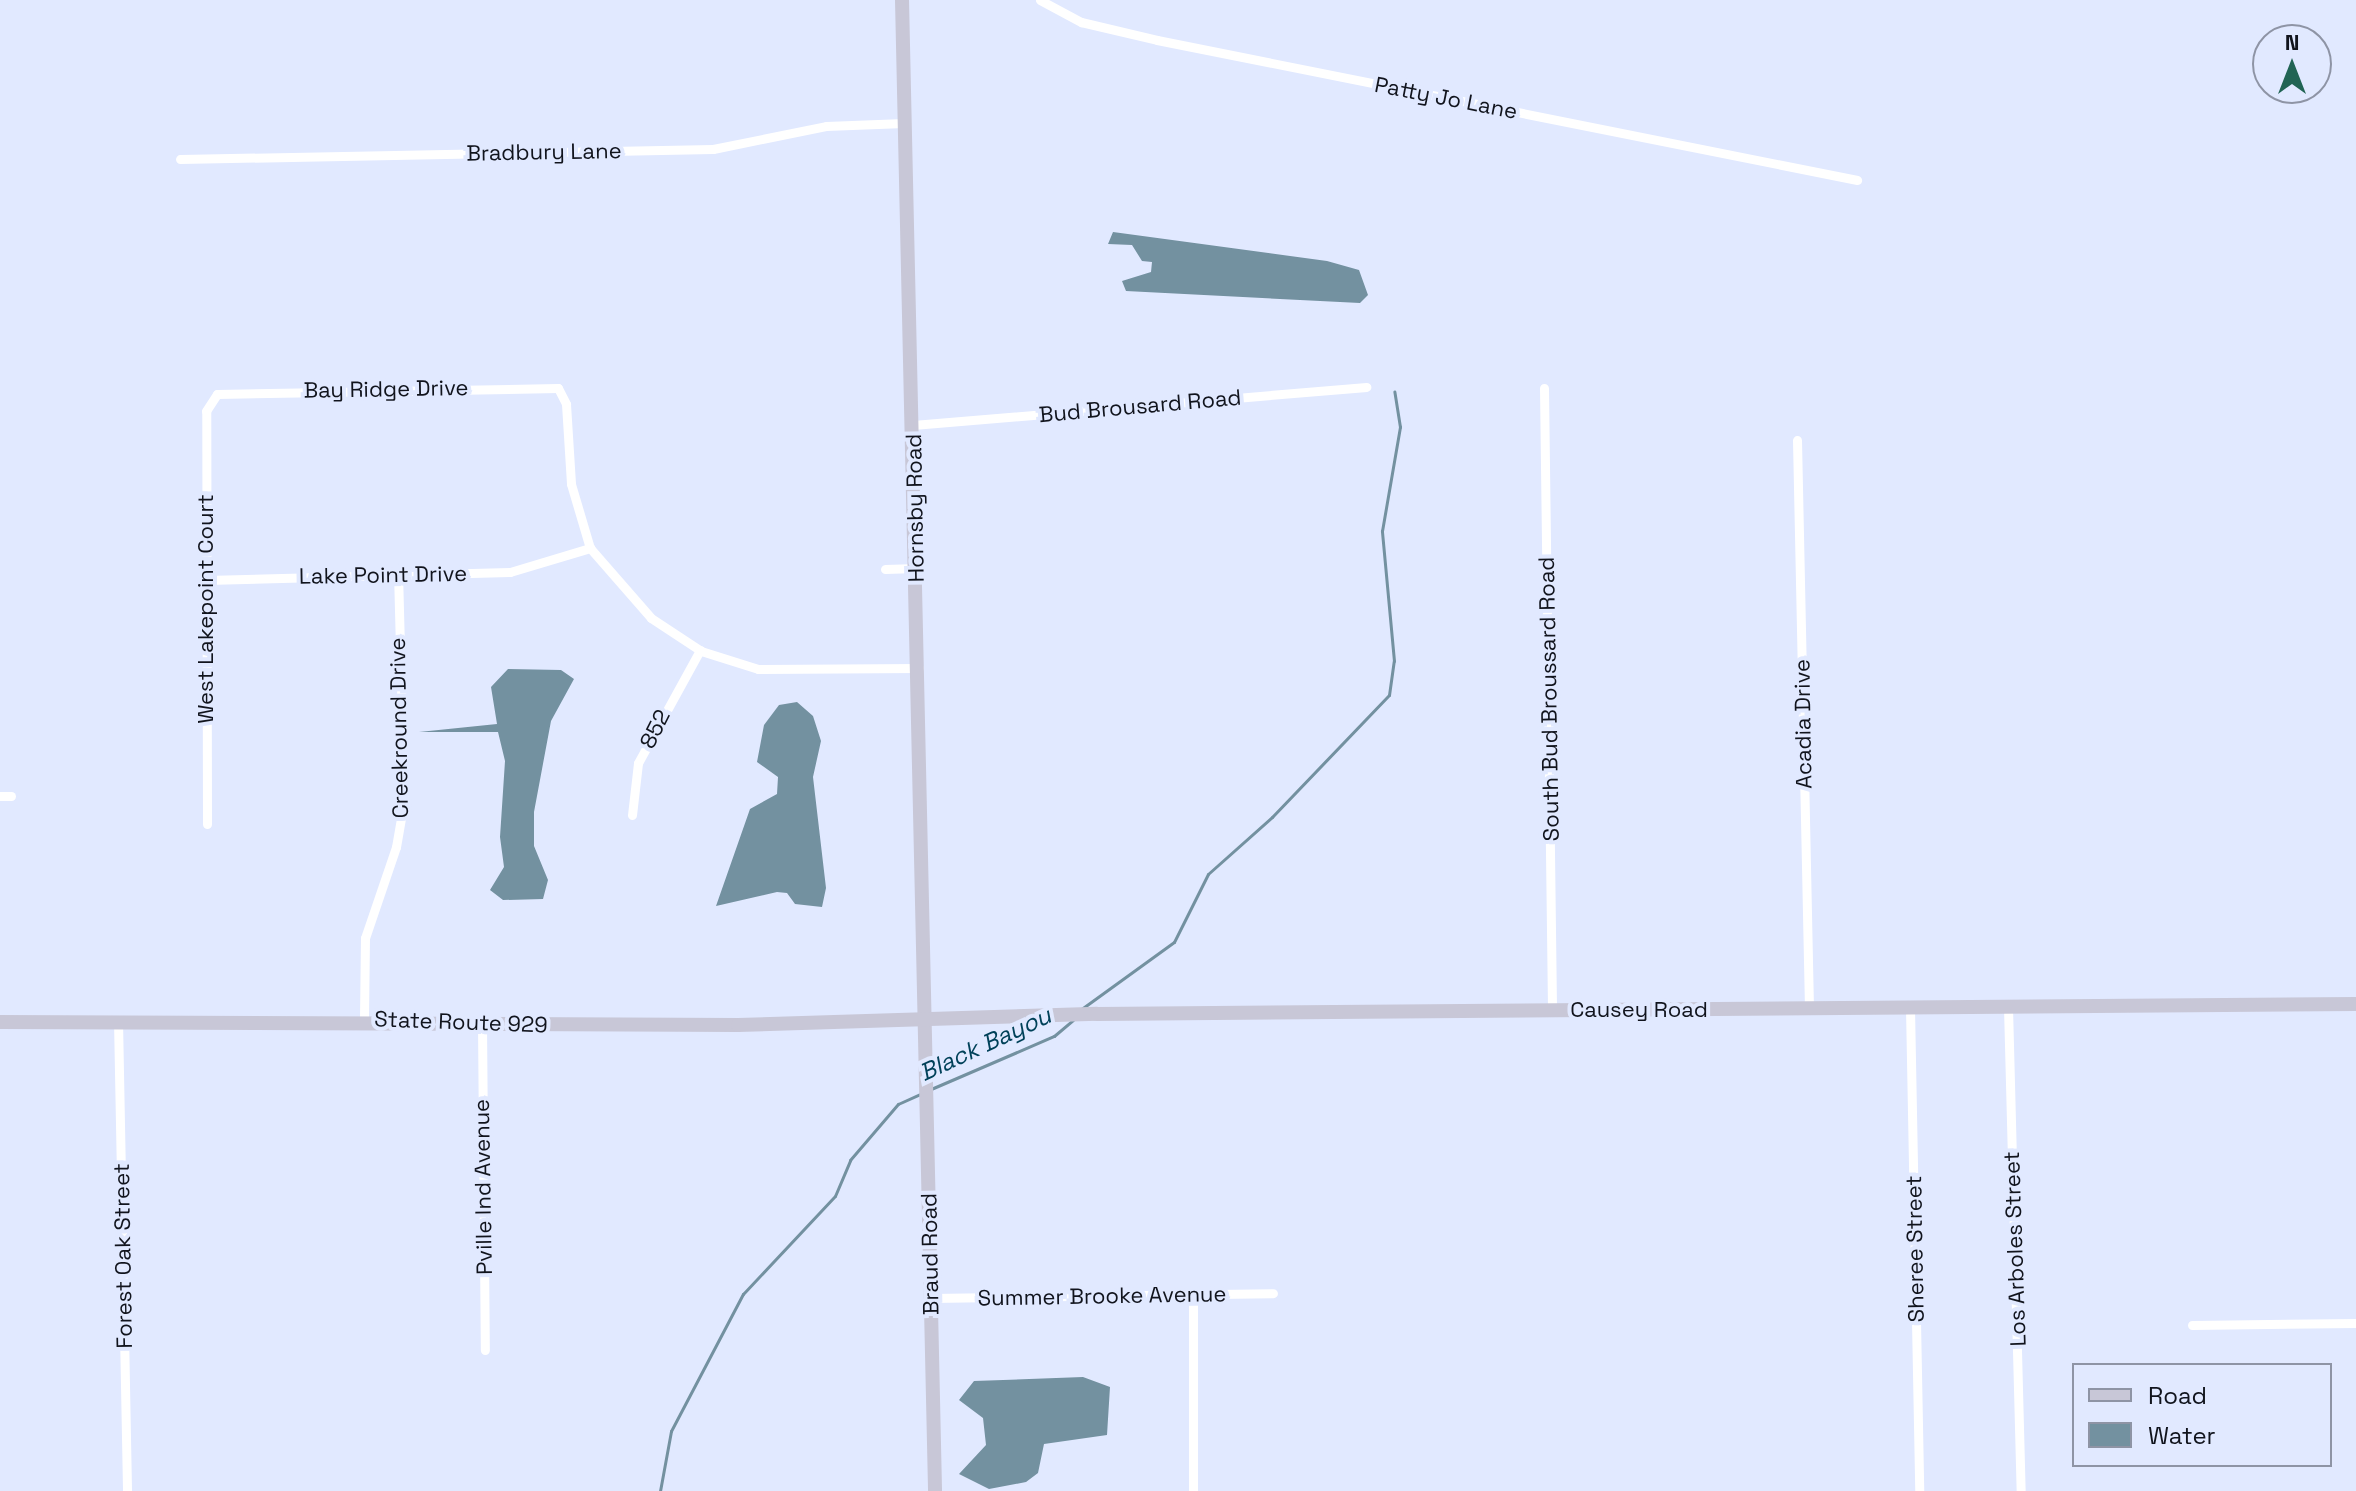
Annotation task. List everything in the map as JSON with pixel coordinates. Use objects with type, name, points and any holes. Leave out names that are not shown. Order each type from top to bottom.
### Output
[{"type":"street","name":"Hornsby Road","points":[[902,0],[917,568],[923,1017]]},
{"type":"street","name":"Patty Jo Lane","points":[[1040,0],[1081,22],[1157,40],[1857,180]]},
{"type":"street","name":"Bradbury Lane","points":[[180,159],[713,149],[826,126],[904,123]]},
{"type":"street","name":"Bud Brousard Road","points":[[913,425],[1366,387]]},
{"type":"street","name":"Bay Ridge Drive","points":[[213,396],[558,388],[566,404],[571,484],[590,548]]},
{"type":"street","name":"South Bud Broussard Road","points":[[1544,388],[1552,1011]]},
{"type":"street","name":"West Lakepoint Court","points":[[207,824],[206,411],[213,396]]},
{"type":"street","name":"Acadia Drive","points":[[1797,440],[1809,1009]]},
{"type":"street","name":"Lake Point Drive","points":[[206,580],[510,572],[558,561],[590,548]]},
{"type":"street","points":[[590,548],[632,602],[700,650],[775,671],[919,668]]},
{"type":"street","points":[[885,569],[917,568]]},
{"type":"street","name":"Creekround Drive","points":[[364,1019],[365,938],[396,847],[404,801],[398,575]]},
{"type":"street","name":"852","points":[[632,815],[638,763],[700,650]]},
{"type":"street","points":[[0,796],[11,796]]},
{"type":"street","name":"Causey Road","points":[[923,1017],[2356,1004]]},
{"type":"street","name":"Los Arboles Street","points":[[2008,1007],[2021,1491]]},
{"type":"street","name":"Sheree Street","points":[[1910,1008],[1919,1491]]},
{"type":"street","name":"State Route 929","points":[[0,1022],[364,1019],[482,1024],[923,1017]]},
{"type":"street","name":"Braud Road","points":[[923,1017],[935,1491]]},
{"type":"street","name":"Forest Oak Street","points":[[118,1020],[127,1491]]},
{"type":"street","name":"Pville Ind Avenue","points":[[482,1024],[485,1350]]},
{"type":"street","name":"Summer Brooke Avenue","points":[[931,1298],[1273,1293]]},
{"type":"street","points":[[1193,1294],[1193,1491]]},
{"type":"street","points":[[2192,1325],[2356,1323]]},
{"type":"water","points":[[1113,232],[1327,261],[1359,270],[1368,295],[1360,303],[1126,291],[1122,281],[1151,272],[1152,262],[1142,261],[1132,245],[1108,244]]},
{"type":"water","points":[[508,669],[561,670],[574,679],[551,721],[534,812],[534,846],[548,880],[543,899],[503,900],[490,890],[504,867],[500,837],[505,761],[498,732],[419,732],[497,724],[491,687]]},
{"type":"water","points":[[797,702],[813,716],[821,741],[813,777],[826,888],[822,907],[795,904],[787,893],[777,892],[716,906],[750,809],[777,794],[778,777],[757,762],[764,725],[779,705]]},
{"type":"water","points":[[1083,1377],[1110,1387],[1107,1435],[1044,1444],[1038,1473],[1026,1482],[989,1489],[959,1474],[986,1445],[983,1418],[959,1400],[974,1381]]},
{"type":"waterway","name":"Black Bayou","points":[[1080,1010],[1174,942],[1208,874],[1272,817],[1389,695],[1394,661],[1382,531],[1400,427],[1394,391]]},
{"type":"waterway","name":"Black Bayou","points":[[931,1089],[1054,1036],[1073,1020]]},
{"type":"waterway","name":"Black Bayou","points":[[660,1491],[671,1431],[743,1294],[835,1196],[850,1160],[898,1104],[920,1094]]}]
